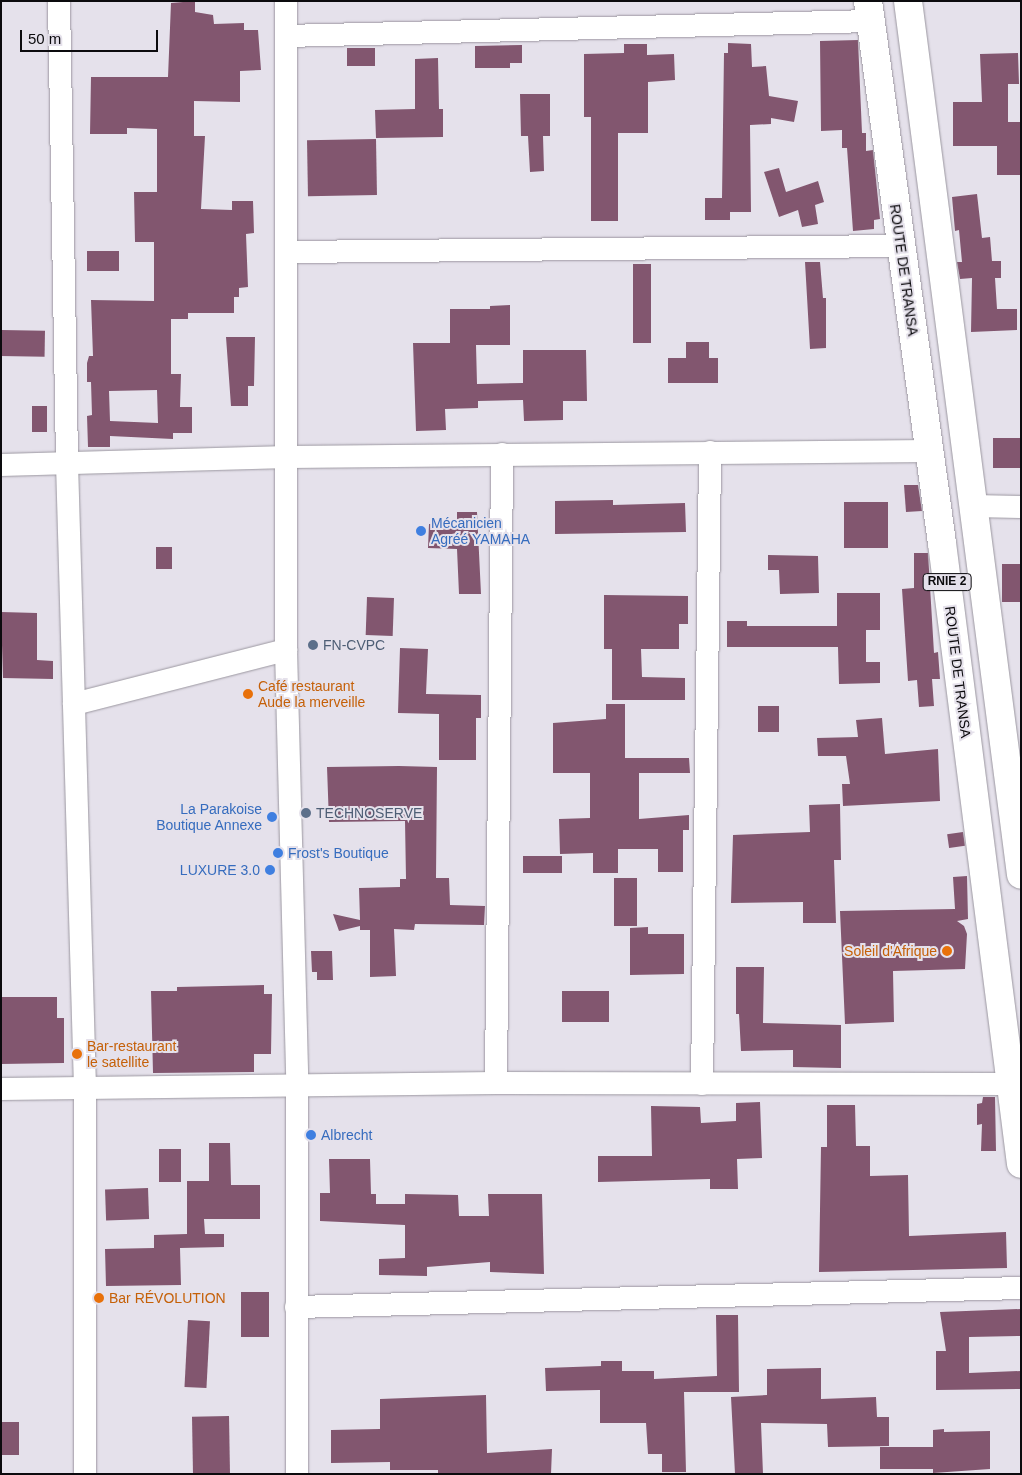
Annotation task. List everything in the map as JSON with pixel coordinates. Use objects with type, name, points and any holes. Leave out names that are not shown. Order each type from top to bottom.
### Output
[{"type":"main road","name":"RNIE 2","points":[[908,1],[936,235],[968,446],[973,506],[1012,736],[1021,874]]},
{"type":"main road","name":"ROUTE DE TRANSA","points":[[869,11],[930,452],[1021,1164]]},
{"type":"street","points":[[59,1],[67,463],[85,1089],[85,1474]]},
{"type":"street","points":[[286,1],[288,457],[286,650],[297,1084],[297,1474]]},
{"type":"street","points":[[286,36],[869,11]]},
{"type":"street","points":[[287,252],[900,246]]},
{"type":"street","points":[[702,1084],[710,452]]},
{"type":"street","points":[[1,464],[502,454],[930,452]]},
{"type":"street","points":[[496,1083],[502,454]]},
{"type":"street","points":[[973,506],[1021,507]]},
{"type":"street","points":[[74,704],[286,650]]},
{"type":"street","points":[[1,1090],[297,1084],[1011,1084]]},
{"type":"street","points":[[296,1307],[1021,1288]]},
{"type":"building","points":[[195,1],[195,12],[213,15],[214,24],[244,23],[244,30],[258,30],[261,70],[240,71],[240,102],[194,101],[194,136],[205,136],[201,209],[232,210],[232,201],[253,201],[254,233],[246,234],[248,287],[239,288],[239,297],[234,297],[234,313],[188,313],[188,319],[171,319],[171,374],[181,374],[180,407],[192,407],[192,433],[173,433],[173,439],[110,436],[110,447],[88,447],[87,416],[92,415],[91,382],[87,382],[87,363],[89,356],[93,356],[91,300],[154,301],[154,242],[135,242],[134,192],[157,192],[157,129],[127,128],[127,134],[90,134],[91,77],[168,77],[171,3]],"holes":[[[157,390],[158,423],[110,421],[109,391]]]},
{"type":"building","points":[[858,40],[862,133],[866,133],[866,151],[873,150],[880,219],[874,220],[874,229],[853,231],[847,148],[842,148],[842,130],[821,131],[820,41]]},
{"type":"building","points":[[728,43],[751,44],[752,67],[766,66],[769,96],[798,101],[794,122],[771,118],[771,124],[750,125],[751,212],[730,212],[730,220],[705,220],[705,198],[722,198],[724,53],[728,53]]},
{"type":"building","points":[[624,44],[647,44],[647,55],[674,54],[675,80],[648,82],[648,133],[618,133],[618,221],[591,221],[591,117],[584,117],[584,54],[624,53]]},
{"type":"building","points":[[522,45],[522,63],[510,63],[510,68],[475,68],[475,46]]},
{"type":"building","points":[[347,48],[375,48],[375,66],[347,66]]},
{"type":"building","points":[[1018,53],[1019,84],[1008,84],[1008,122],[1021,122],[1021,175],[997,175],[997,146],[953,146],[953,102],[982,102],[980,54]]},
{"type":"building","points":[[438,58],[439,109],[443,109],[443,137],[376,138],[375,110],[415,109],[415,59]]},
{"type":"building","points":[[520,94],[550,94],[550,136],[543,136],[544,171],[530,172],[528,136],[521,136]]},
{"type":"building","points":[[376,139],[377,195],[308,196],[307,140]]},
{"type":"building","points":[[779,168],[786,192],[818,181],[824,202],[815,205],[818,224],[802,227],[798,210],[779,217],[764,172]]},
{"type":"building","points":[[977,194],[982,238],[990,237],[992,261],[1001,261],[1001,278],[995,278],[997,309],[1017,309],[1017,330],[971,332],[972,278],[960,279],[957,262],[962,262],[959,230],[955,231],[952,197]]},
{"type":"building","points":[[87,251],[119,251],[119,271],[87,271]]},
{"type":"building","points":[[805,262],[820,262],[823,298],[826,298],[826,348],[810,349]]},
{"type":"building","points":[[633,264],[651,264],[651,343],[633,343]]},
{"type":"building","points":[[510,305],[510,345],[476,345],[477,384],[523,383],[523,350],[586,350],[587,401],[563,401],[563,420],[524,421],[523,400],[478,401],[478,408],[445,409],[446,430],[416,431],[413,343],[450,343],[450,309],[490,309],[490,306]]},
{"type":"building","points":[[1,330],[45,331],[45,357],[1,356]]},
{"type":"building","points":[[226,337],[255,337],[254,386],[248,386],[248,406],[231,406]]},
{"type":"building","points":[[686,342],[709,342],[709,358],[718,358],[718,383],[668,383],[668,358],[686,358]]},
{"type":"building","points":[[32,406],[47,406],[47,432],[32,432]]},
{"type":"building","points":[[993,438],[1021,438],[1021,468],[993,468]]},
{"type":"building","points":[[904,485],[918,485],[922,511],[906,512]]},
{"type":"building","points":[[613,500],[613,505],[685,503],[686,532],[555,534],[555,501]]},
{"type":"building","points":[[844,502],[888,502],[888,548],[844,548]]},
{"type":"building","points":[[457,512],[477,512],[481,594],[459,594],[457,549],[428,548],[429,524],[457,525]]},
{"type":"building","points":[[156,547],[172,547],[172,569],[156,569]]},
{"type":"building","points":[[914,553],[928,553],[934,653],[938,652],[940,679],[932,679],[934,706],[919,707],[917,680],[908,681],[902,589],[914,588]]},
{"type":"building","points":[[768,555],[818,556],[819,593],[780,594],[779,570],[768,570]]},
{"type":"building","points":[[1002,564],[1021,564],[1021,602],[1002,602]]},
{"type":"building","points":[[837,593],[880,593],[880,630],[866,630],[866,662],[880,662],[880,683],[839,684],[838,647],[727,647],[727,621],[747,621],[747,626],[837,626]]},
{"type":"building","points":[[604,595],[688,596],[688,624],[679,624],[679,649],[641,649],[642,677],[685,678],[685,700],[612,700],[612,649],[604,649]]},
{"type":"building","points":[[367,597],[394,598],[393,636],[366,635]]},
{"type":"building","points":[[1,612],[37,613],[37,660],[53,661],[53,679],[3,678]]},
{"type":"building","points":[[400,648],[428,649],[426,694],[481,695],[481,718],[476,718],[476,760],[439,760],[439,714],[398,713]]},
{"type":"building","points":[[606,704],[625,704],[625,758],[689,758],[690,773],[639,773],[639,819],[689,815],[689,830],[683,830],[683,872],[658,872],[658,849],[618,849],[618,873],[593,873],[593,853],[560,854],[559,819],[590,818],[590,773],[553,773],[553,723],[606,719]]},
{"type":"building","points":[[758,706],[779,706],[779,732],[758,732]]},
{"type":"building","points":[[882,718],[885,754],[938,749],[940,801],[843,806],[842,784],[850,784],[846,756],[818,756],[817,738],[858,737],[856,720]]},
{"type":"building","points":[[327,767],[437,767],[436,878],[449,878],[450,905],[485,906],[484,925],[415,924],[414,930],[394,929],[396,976],[370,977],[370,930],[360,930],[360,926],[339,931],[333,914],[360,920],[359,888],[400,887],[400,879],[406,879],[405,821],[329,822]]},
{"type":"building","points":[[840,804],[841,860],[834,860],[836,923],[803,923],[803,902],[731,903],[733,835],[810,832],[809,805]]},
{"type":"building","points":[[963,832],[965,846],[949,848],[947,834]]},
{"type":"building","points":[[523,856],[562,856],[562,873],[523,873]]},
{"type":"building","points":[[967,876],[968,919],[957,921],[964,926],[967,934],[965,969],[893,971],[894,1022],[845,1024],[840,911],[955,909],[953,877]]},
{"type":"building","points":[[614,878],[637,878],[637,926],[614,926]]},
{"type":"building","points":[[648,927],[648,934],[684,934],[684,974],[630,975],[630,928]]},
{"type":"building","points":[[311,951],[332,951],[333,980],[317,980],[317,972],[312,972]]},
{"type":"building","points":[[736,967],[764,967],[763,1023],[841,1025],[841,1068],[793,1067],[793,1050],[741,1051],[739,1014],[736,1014]]},
{"type":"building","points":[[264,985],[264,994],[272,994],[271,1054],[254,1054],[254,1072],[153,1073],[151,991],[177,991],[177,987]]},
{"type":"building","points":[[562,991],[609,991],[609,1022],[562,1022]]},
{"type":"building","points":[[1,997],[57,997],[57,1018],[64,1018],[64,1063],[1,1064]]},
{"type":"building","points":[[983,1097],[995,1097],[996,1151],[981,1151],[982,1124],[977,1125],[977,1104],[982,1103]]},
{"type":"building","points":[[760,1102],[762,1158],[737,1159],[738,1189],[710,1189],[710,1179],[598,1182],[598,1156],[652,1156],[651,1106],[700,1107],[701,1123],[736,1121],[736,1103]]},
{"type":"building","points":[[827,1105],[855,1105],[856,1146],[870,1146],[870,1176],[908,1175],[909,1236],[1006,1232],[1007,1268],[819,1272],[821,1147],[827,1147]]},
{"type":"building","points":[[209,1143],[230,1143],[231,1185],[260,1185],[260,1219],[204,1219],[205,1234],[224,1234],[224,1247],[180,1248],[181,1285],[106,1286],[105,1249],[154,1248],[154,1235],[187,1234],[187,1181],[209,1181]]},
{"type":"building","points":[[159,1149],[181,1149],[181,1182],[159,1182]]},
{"type":"building","points":[[329,1159],[370,1159],[371,1194],[376,1194],[376,1204],[405,1204],[405,1194],[458,1195],[459,1216],[489,1216],[488,1194],[542,1194],[544,1274],[490,1272],[490,1262],[427,1267],[427,1276],[379,1275],[379,1259],[405,1258],[405,1225],[320,1221],[320,1193],[330,1193]]},
{"type":"building","points":[[148,1188],[149,1219],[106,1220],[105,1190]]},
{"type":"building","points":[[241,1292],[269,1292],[269,1337],[241,1337]]},
{"type":"building","points":[[1021,1309],[1021,1336],[969,1337],[969,1373],[1021,1371],[1021,1389],[936,1390],[936,1351],[946,1351],[940,1312]]},
{"type":"building","points":[[716,1315],[738,1315],[739,1392],[684,1392],[686,1472],[662,1472],[662,1454],[648,1454],[646,1423],[600,1423],[600,1390],[546,1391],[545,1368],[601,1366],[601,1361],[622,1361],[622,1371],[654,1371],[654,1379],[717,1376]]},
{"type":"building","points":[[188,1320],[210,1321],[206,1388],[184,1387]]},
{"type":"building","points":[[821,1368],[821,1399],[876,1397],[877,1417],[889,1417],[889,1446],[828,1447],[827,1424],[761,1423],[763,1474],[735,1474],[731,1397],[767,1395],[767,1369]]},
{"type":"building","points":[[486,1395],[487,1453],[552,1449],[551,1474],[438,1474],[438,1470],[390,1470],[390,1462],[331,1463],[331,1430],[380,1429],[380,1399]]},
{"type":"building","points":[[229,1416],[230,1474],[193,1474],[192,1417]]},
{"type":"building","points":[[1,1422],[19,1422],[19,1455],[1,1455]]},
{"type":"building","points":[[944,1429],[944,1432],[990,1431],[990,1469],[933,1473],[933,1469],[880,1469],[880,1447],[933,1447],[933,1430]]},
{"type":"place","name":"Mécanicien Agréé YAMAHA","points":[[421,531]]},
{"type":"place","name":"FN-CVPC","points":[[313,645]]},
{"type":"place","name":"Café restaurant Aude la merveille","points":[[248,694]]},
{"type":"place","name":"TECHNOSERVE","points":[[306,813]]},
{"type":"place","name":"La Parakoise Boutique Annexe","points":[[272,817]]},
{"type":"place","name":"Frost's Boutique","points":[[278,853]]},
{"type":"place","name":"LUXURE 3.0","points":[[270,870]]},
{"type":"place","name":"Soleil d'Afrique","points":[[947,951]]},
{"type":"place","name":"Bar-restaurant le satellite","points":[[77,1054]]},
{"type":"place","name":"Albrecht","points":[[311,1135]]},
{"type":"place","name":"Bar RÉVOLUTION","points":[[99,1298]]}]
